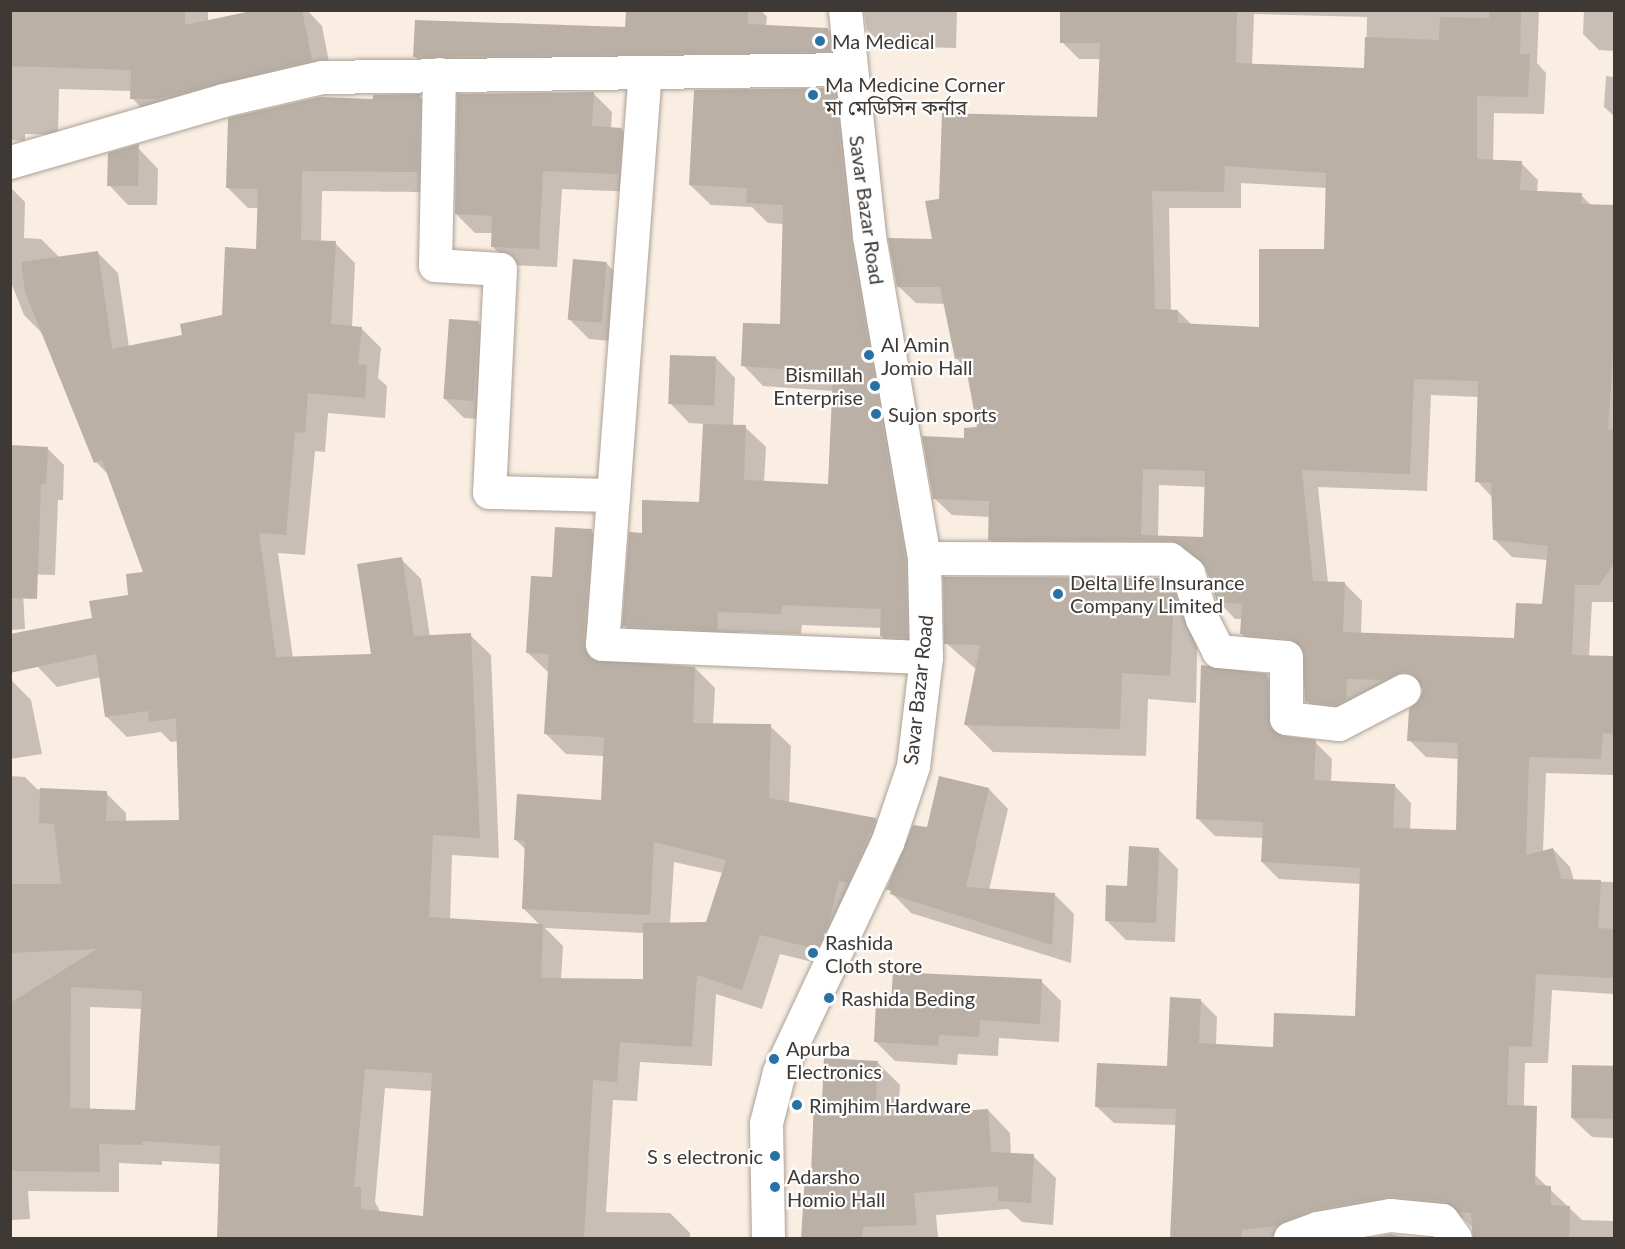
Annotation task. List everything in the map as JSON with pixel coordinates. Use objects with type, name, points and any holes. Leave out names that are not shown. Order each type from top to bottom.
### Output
[{"type":"street","name":"Savar Bazar Road","points":[[768,1239],[766,1123],[779,1072],[887,843],[913,766],[926,657],[924,558],[871,247],[845,10]]},
{"type":"street","points":[[10,162],[223,100],[322,77],[850,69]]},
{"type":"street","points":[[645,72],[602,644],[926,657]]},
{"type":"street","points":[[439,74],[435,265],[500,269],[489,492],[613,495]]},
{"type":"street","points":[[924,558],[1170,559],[1188,573],[1202,619],[1218,651],[1286,657],[1286,718],[1339,724],[1404,690]]},
{"type":"street","points":[[1290,1239],[1317,1228],[1390,1215],[1442,1220],[1455,1239]]},
{"type":"building","points":[[12,10],[185,10],[185,25],[256,10],[302,10],[312,60],[158,99],[130,99],[131,70],[11,66]]},
{"type":"building","points":[[626,10],[748,10],[748,24],[828,28],[830,51],[413,57],[415,20],[625,27]]},
{"type":"building","points":[[1060,10],[1237,10],[1236,63],[1364,68],[1365,37],[1439,40],[1440,17],[1489,18],[1490,10],[1521,10],[1520,54],[1530,54],[1528,97],[1477,96],[1477,159],[1522,161],[1520,190],[1582,193],[1581,204],[1614,205],[1614,341],[1608,429],[1614,430],[1614,564],[1599,585],[1575,585],[1572,655],[1614,656],[1614,734],[1603,733],[1601,759],[1529,757],[1526,855],[1553,848],[1561,879],[1601,880],[1598,928],[1614,929],[1614,978],[1536,974],[1532,1047],[1509,1046],[1507,1105],[1537,1106],[1535,1185],[1551,1186],[1551,1205],[1570,1206],[1569,1239],[1473,1238],[1471,1213],[1460,1212],[1444,1201],[1391,1196],[1311,1210],[1276,1226],[1242,1230],[1242,1239],[1170,1239],[1176,1109],[1095,1107],[1097,1063],[1167,1066],[1170,997],[1201,999],[1199,1043],[1273,1047],[1274,1013],[1355,1016],[1360,868],[1261,862],[1263,822],[1196,819],[1201,665],[1267,674],[1270,727],[1283,736],[1316,740],[1314,780],[1395,784],[1393,828],[1456,830],[1458,743],[1407,741],[1409,709],[1419,700],[1423,690],[1414,675],[1405,671],[1383,680],[1347,679],[1346,699],[1335,705],[1305,701],[1302,648],[1288,638],[1240,634],[1242,604],[1217,602],[1206,567],[1181,544],[1170,540],[988,540],[989,501],[933,499],[922,436],[964,438],[964,428],[977,427],[964,357],[955,359],[940,287],[897,287],[888,238],[932,239],[925,201],[939,199],[942,113],[1097,117],[1100,43],[1060,43]],"holes":[[[1225,166],[1326,173],[1324,249],[1259,249],[1259,327],[1178,323],[1178,310],[1155,309],[1152,191],[1224,192]],[[1414,379],[1478,381],[1475,482],[1491,483],[1493,540],[1548,546],[1542,604],[1516,603],[1514,638],[1343,632],[1345,582],[1313,581],[1302,470],[1410,474]],[[1143,469],[1205,471],[1203,537],[1141,535]]]},
{"type":"building","points":[[834,88],[850,238],[905,560],[907,637],[880,636],[881,609],[782,605],[781,614],[718,612],[717,630],[622,626],[629,532],[642,533],[642,500],[699,502],[703,424],[746,425],[744,480],[828,484],[833,373],[741,366],[743,323],[780,324],[783,205],[746,203],[747,188],[689,185],[694,90]]},
{"type":"building","points":[[594,92],[592,126],[622,128],[618,174],[543,171],[539,249],[491,247],[492,216],[455,214],[457,94]]},
{"type":"building","points":[[420,94],[418,172],[302,171],[301,240],[336,241],[331,324],[362,327],[358,364],[367,365],[365,398],[308,393],[305,433],[295,432],[286,535],[259,533],[276,657],[371,654],[357,564],[402,557],[414,636],[471,633],[480,838],[433,835],[429,917],[543,924],[541,978],[643,979],[643,923],[706,922],[726,860],[654,842],[650,915],[522,909],[525,841],[514,840],[517,794],[601,800],[604,737],[544,734],[549,654],[526,653],[531,576],[552,577],[555,527],[592,529],[583,643],[591,659],[695,667],[693,723],[771,724],[769,798],[876,818],[848,883],[839,881],[829,922],[816,949],[760,935],[742,990],[697,975],[692,1047],[620,1042],[617,1082],[593,1080],[584,1239],[217,1239],[220,1146],[142,1141],[142,1145],[99,1144],[100,1172],[10,1171],[10,1003],[97,949],[10,953],[10,884],[61,884],[54,824],[39,823],[40,788],[107,791],[106,821],[179,820],[176,718],[149,722],[148,711],[105,717],[96,654],[10,673],[10,634],[92,618],[89,601],[128,595],[126,574],[143,572],[102,460],[94,463],[25,292],[21,262],[98,251],[112,349],[182,335],[180,324],[222,315],[225,247],[256,249],[258,189],[226,188],[228,118],[320,97],[373,99],[373,95]],"holes":[[[71,987],[142,991],[135,1110],[70,1108]],[[365,1069],[432,1073],[423,1216],[361,1209],[361,1187],[354,1187]]]},
{"type":"building","points":[[139,144],[138,186],[107,186],[108,153]]},
{"type":"building","points":[[573,259],[607,262],[602,323],[568,320]]},
{"type":"building","points":[[449,319],[479,321],[473,401],[443,399]]},
{"type":"building","points":[[670,355],[716,357],[714,406],[668,404]]},
{"type":"building","points":[[10,445],[48,447],[46,484],[41,484],[37,599],[10,598]]},
{"type":"building","points":[[943,577],[1164,578],[1172,584],[1177,600],[1174,600],[1170,676],[1122,673],[1120,729],[964,725],[980,645],[944,644]]},
{"type":"building","points":[[939,776],[989,788],[966,887],[1055,893],[1052,945],[890,894],[891,890],[886,890],[913,825],[927,827]]},
{"type":"building","points":[[1129,846],[1159,848],[1156,923],[1105,921],[1106,885],[1127,886]]},
{"type":"building","points":[[893,972],[1042,979],[1040,1024],[980,1020],[979,1037],[939,1035],[938,1046],[874,1042],[876,1002],[891,1003]]},
{"type":"building","points":[[824,1058],[878,1061],[875,1117],[988,1109],[991,1152],[1034,1154],[1031,1203],[998,1201],[998,1186],[914,1193],[917,1225],[863,1227],[862,1239],[801,1239],[805,1174],[811,1175],[814,1100],[822,1101]]},
{"type":"building","points":[[1572,1065],[1614,1066],[1613,1119],[1571,1118]]},
{"type":"building","points":[[1391,1234],[1409,1239],[1365,1239]]},
{"type":"place","name":"Ma Medical","points":[[820,41]]},
{"type":"place","name":"Ma Medicine Corner মা মেডিসিন কর্নার","points":[[813,95]]},
{"type":"place","name":"Al Amin Jomio Hall","points":[[869,355]]},
{"type":"place","name":"Bismillah Enterprise","points":[[875,386]]},
{"type":"place","name":"Sujon sports","points":[[876,414]]},
{"type":"place","name":"Delta Life Insurance Company Limited","points":[[1058,594]]},
{"type":"place","name":"Rashida Cloth store","points":[[813,953]]},
{"type":"place","name":"Rashida Beding","points":[[829,998]]},
{"type":"place","name":"Apurba Electronics","points":[[774,1059]]},
{"type":"place","name":"Rimjhim Hardware","points":[[797,1105]]},
{"type":"place","name":"S s electronic","points":[[775,1156]]},
{"type":"place","name":"Adarsho Homio Hall","points":[[775,1187]]}]
